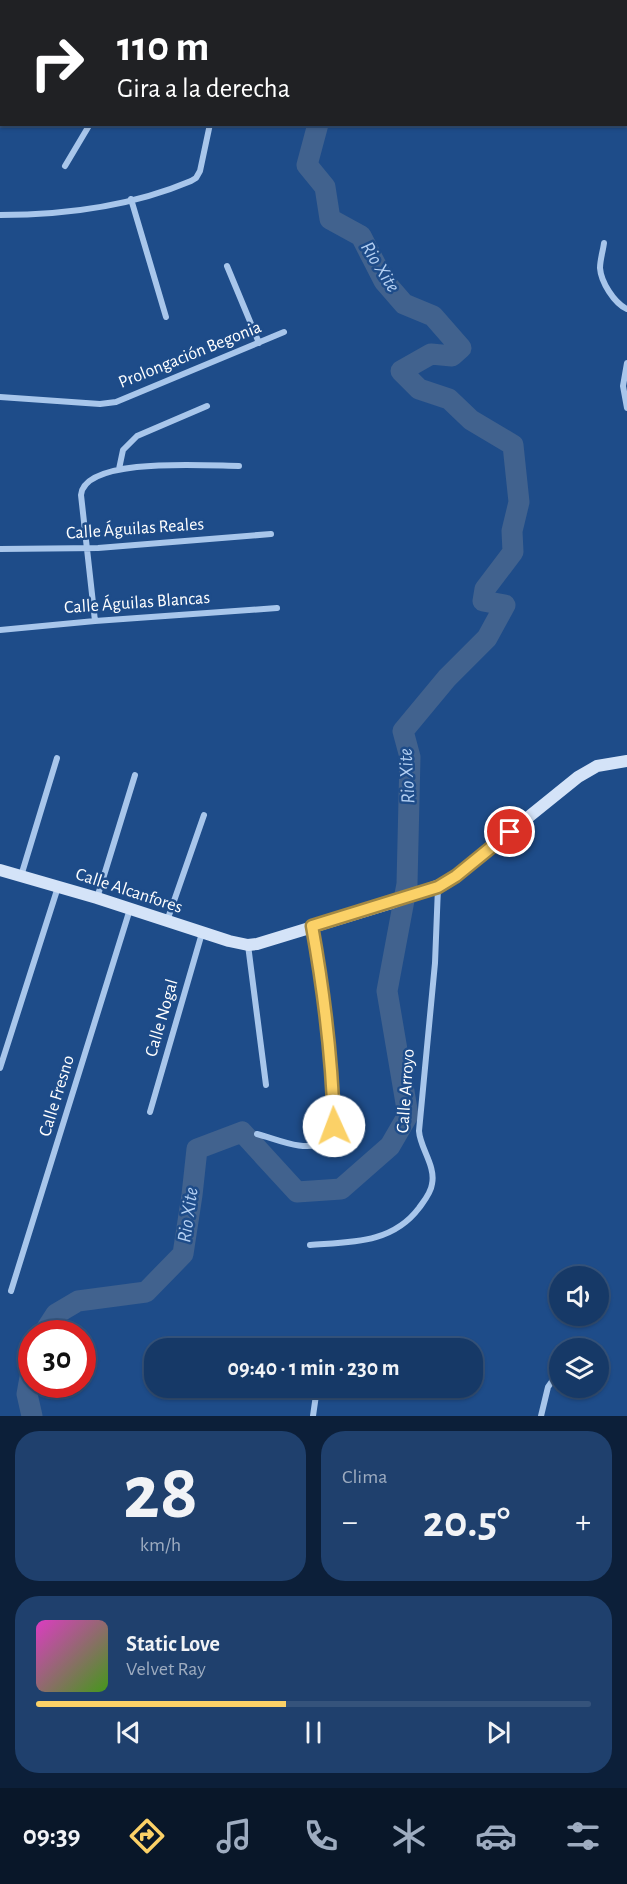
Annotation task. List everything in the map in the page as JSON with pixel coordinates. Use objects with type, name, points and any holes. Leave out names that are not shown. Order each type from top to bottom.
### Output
[{"type":"street","points":[[65,166],[89,126]]},
{"type":"street","points":[[0,214],[79,209],[178,187],[196,178],[200,171],[210,126]]},
{"type":"street","points":[[131,199],[166,317]]},
{"type":"street","points":[[603,243],[600,270],[609,291],[621,306],[627,309]]},
{"type":"street","points":[[227,266],[259,343]]},
{"type":"street","name":"Prolongación Begonia","points":[[0,397],[100,404],[116,402],[284,332]]},
{"type":"street","points":[[627,363],[623,386],[627,408]]},
{"type":"street","points":[[119,469],[123,450],[137,436],[207,406]]},
{"type":"street","points":[[95,621],[81,495],[82,488],[88,481],[101,474],[119,469],[171,465],[239,466]]},
{"type":"street","name":"Calle Águilas Reales","points":[[0,549],[88,549],[271,534]]},
{"type":"street","name":"Calle Águilas Blancas","points":[[0,630],[277,608]]},
{"type":"street","points":[[20,877],[57,758]]},
{"type":"street","points":[[266,1085],[248,945],[265,942],[438,887],[456,876],[578,777],[597,766],[627,761]]},
{"type":"street","points":[[97,898],[135,776]]},
{"type":"street","points":[[167,921],[204,815]]},
{"type":"street","name":"Calle Alcanfores","points":[[0,870],[97,898],[202,933],[248,945]]},
{"type":"street","points":[[0,1068],[58,887]]},
{"type":"street","name":"Calle Arroyo","points":[[310,1245],[366,1241],[383,1236],[413,1216],[433,1183],[432,1173],[419,1138],[419,1131],[435,963],[438,887]]},
{"type":"street","name":"Calle Fresno","points":[[11,1291],[130,909]]},
{"type":"street","points":[[257,1134],[297,1145],[318,1144],[328,1139],[334,1126],[333,1085],[325,1007],[312,926]]},
{"type":"street","name":"Calle Nogal","points":[[150,1112],[202,933]]},
{"type":"street","points":[[541,1416],[549,1387]]},
{"type":"street","points":[[313,1416],[316,1398]]},
{"type":"waterway","name":"Rio Xite","points":[[52,1320],[56,1314],[78,1301],[146,1292],[183,1254],[197,1149],[242,1132],[297,1192],[341,1189],[390,1146],[408,1115],[387,991],[407,884],[410,757],[403,731],[447,678],[487,638],[505,605],[483,601],[485,589],[513,552],[512,531],[519,502],[513,445],[471,420],[449,399],[419,389],[401,371],[431,354],[452,356],[461,348],[433,316],[404,304],[384,281],[361,236],[330,219],[325,187],[307,165],[317,126]]},
{"type":"waterway","name":"Rio Xite","points":[[28,1398],[32,1416]]},
{"type":"route","points":[[334,1126],[333,1085],[325,1007],[312,926],[438,887],[456,876],[510,832]]}]
